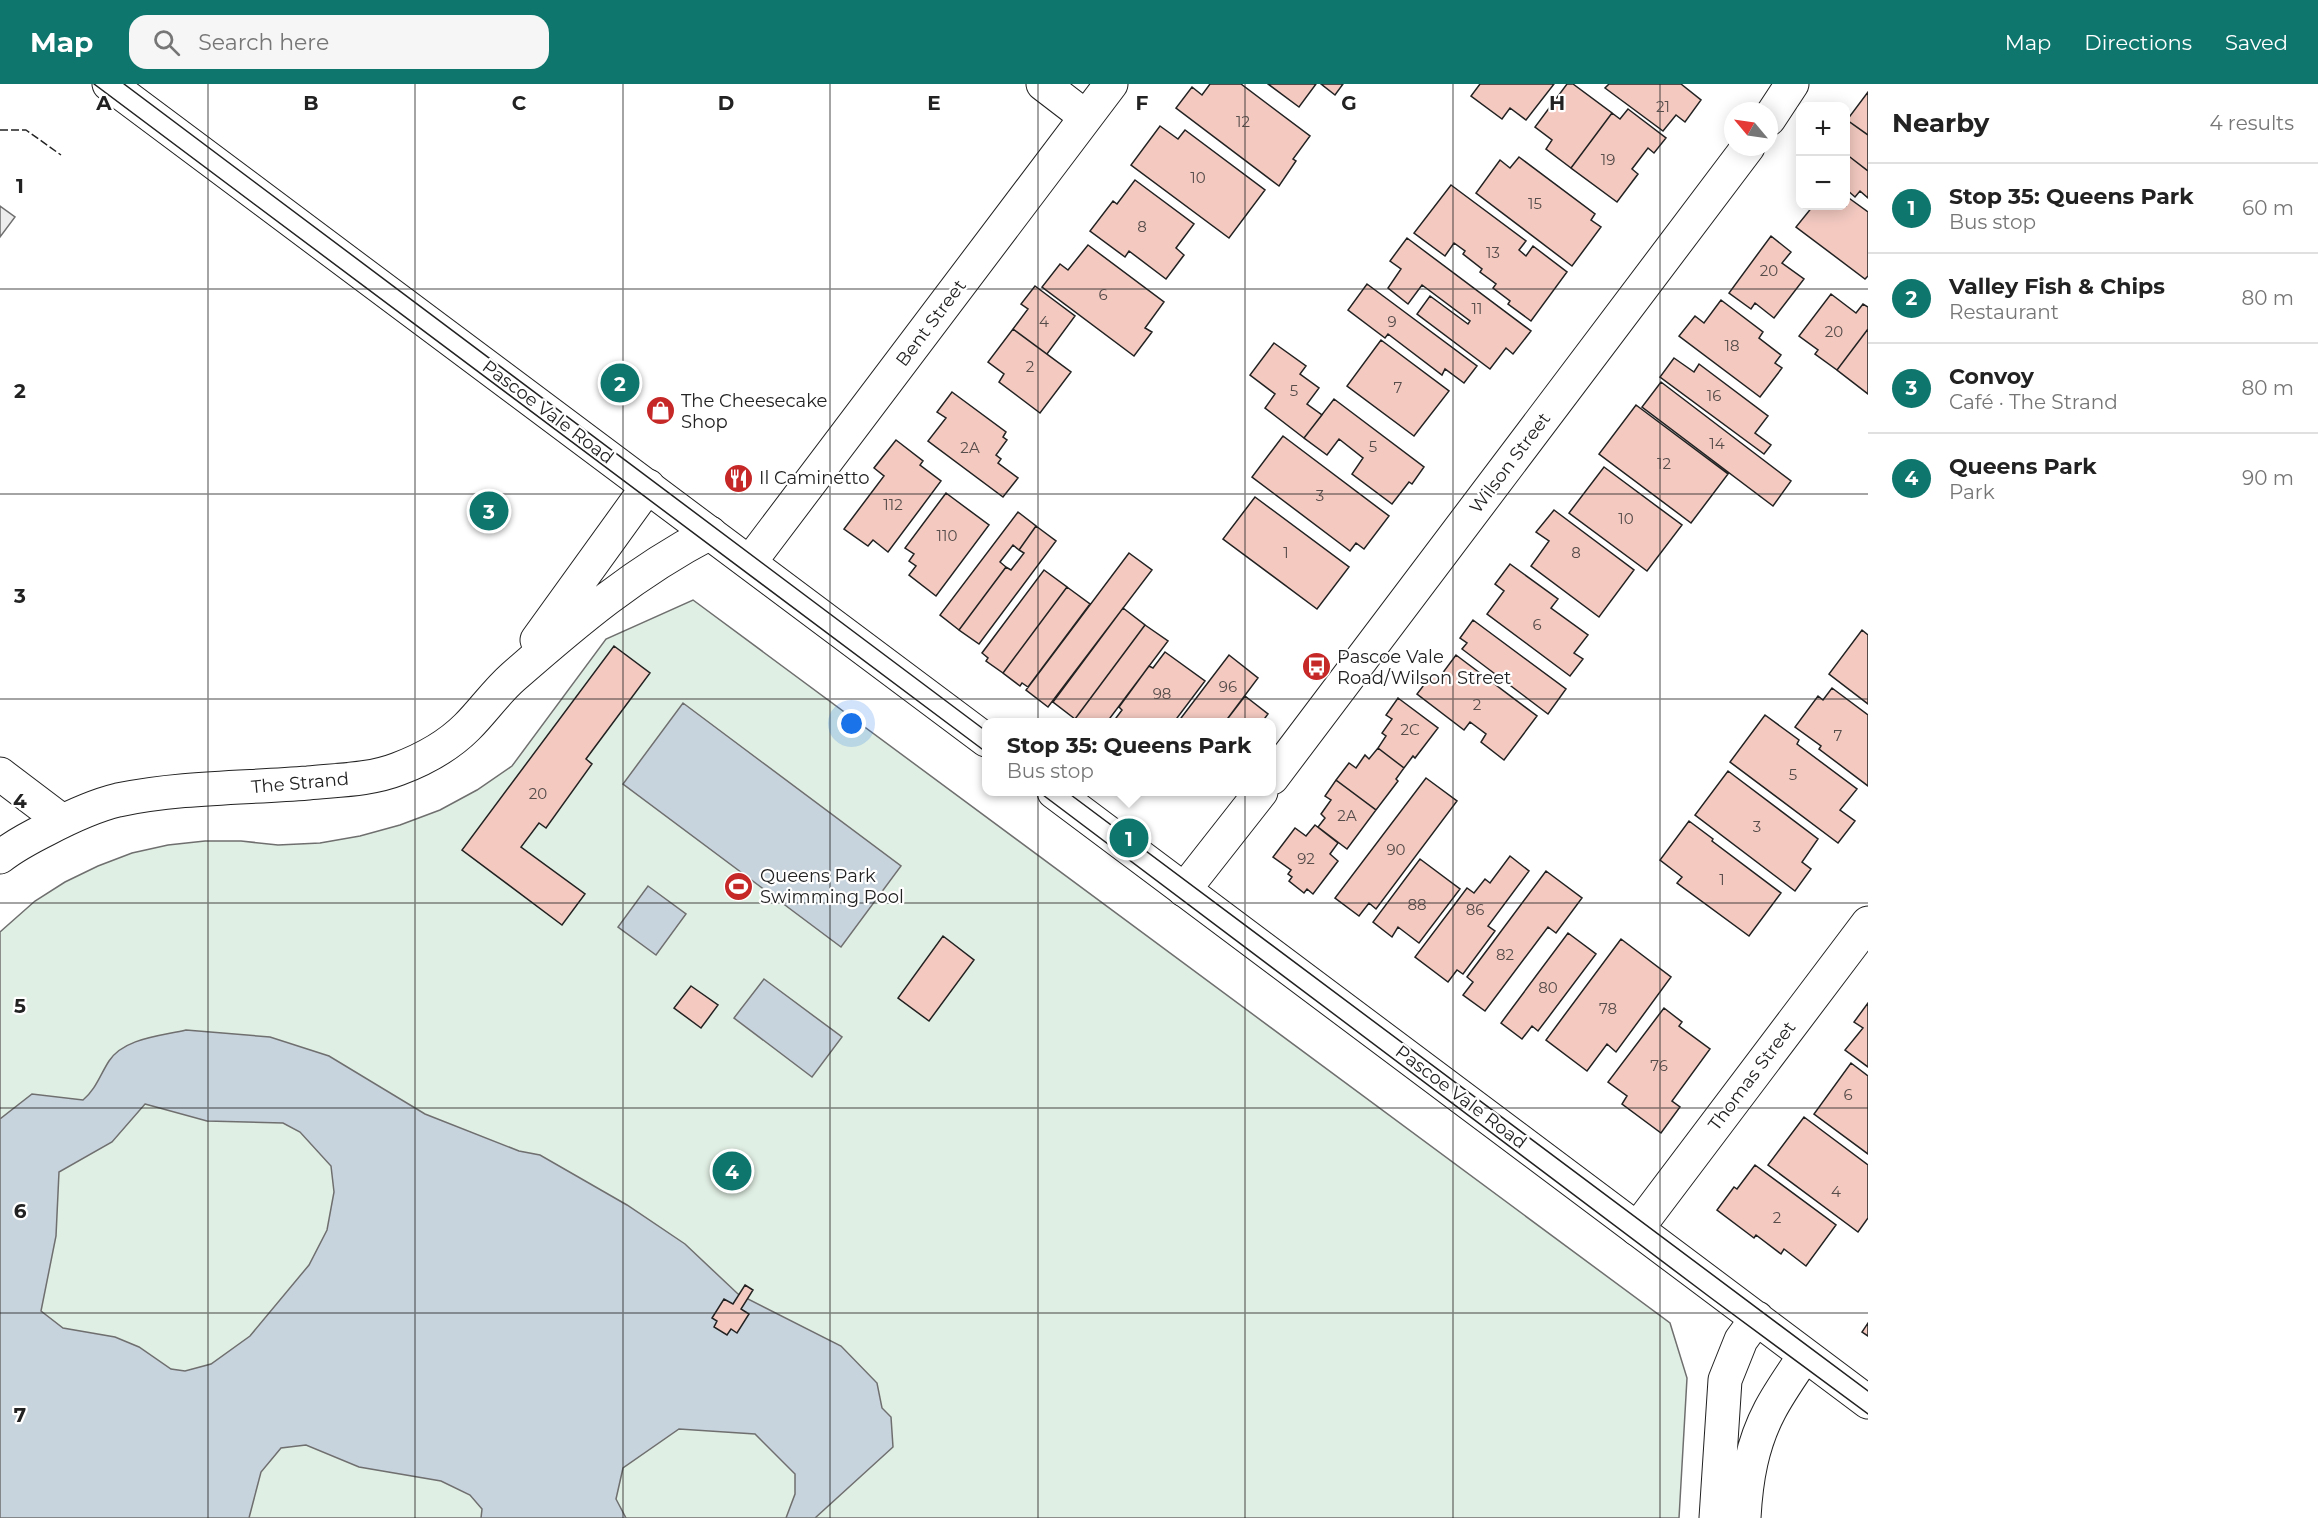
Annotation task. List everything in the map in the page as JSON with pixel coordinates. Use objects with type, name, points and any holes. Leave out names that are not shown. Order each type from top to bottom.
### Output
[{"type":"street","name":"Pascoe Vale Road","points":[[109,84],[982,736]]},
{"type":"street","points":[[1043,84],[1086,117]]},
{"type":"street","name":"Bent Street","points":[[750,562],[1111,84]]},
{"type":"street","name":"Wilson Street","points":[[1276,773],[1741,156]]},
{"type":"street","name":"The Strand","points":[[509,681],[648,486]]},
{"type":"street","name":"The Strand","points":[[0,857],[62,821],[84,811],[117,801],[162,793],[342,780],[396,770],[438,750],[465,729],[509,681],[567,629],[622,585],[662,559],[710,533]]},
{"type":"street","points":[[0,774],[62,821]]},
{"type":"street","name":"Pascoe Vale Road","points":[[1059,796],[1868,1402]]},
{"type":"street","points":[[1184,890],[1258,796]]},
{"type":"street","name":"Thomas Street","points":[[1636,1229],[1868,923]]},
{"type":"street","points":[[1716,1518],[1725,1380],[1741,1340],[1757,1318]]},
{"type":"street","points":[[1744,1518],[1747,1479],[1760,1431],[1770,1409],[1805,1355]]},
{"type":"green space","points":[[693,600],[1670,1323],[1687,1378],[1679,1518],[0,1518],[0,932],[35,901],[65,882],[132,853],[168,845],[205,841],[241,841],[278,845],[320,843],[360,836],[400,825],[440,810],[477,790],[512,766],[606,639]]},
{"type":"shaded area","points":[[0,206],[15,217],[0,237]]},
{"type":"shaded area","points":[[683,703],[901,866],[841,947],[623,784]]},
{"type":"shaded area","points":[[648,886],[686,914],[656,955],[618,927]]},
{"type":"shaded area","points":[[764,979],[842,1037],[812,1077],[734,1018]]},
{"type":"shaded area","points":[[186,1030],[270,1037],[329,1056],[425,1114],[519,1151],[540,1155],[627,1205],[685,1244],[738,1294],[841,1346],[877,1383],[882,1408],[891,1417],[893,1447],[815,1518],[786,1518],[795,1494],[795,1474],[755,1434],[679,1429],[623,1468],[616,1499],[626,1518],[481,1518],[482,1509],[470,1495],[441,1481],[359,1467],[306,1445],[281,1448],[261,1472],[249,1518],[0,1518],[0,1119],[32,1094],[83,1100],[98,1082],[109,1061],[124,1047],[155,1036]],"holes":[[[145,1104],[207,1121],[283,1123],[300,1132],[331,1166],[334,1192],[327,1230],[309,1265],[250,1336],[211,1364],[185,1371],[171,1369],[139,1347],[115,1337],[63,1328],[41,1311],[56,1236],[59,1172],[112,1142]]]},
{"type":"building","points":[[1210,84],[1241,84],[1310,136],[1293,159],[1296,161],[1279,186],[1176,108],[1192,87],[1202,95]]},
{"type":"building","points":[[1268,84],[1316,84],[1299,107]]},
{"type":"building","points":[[1321,84],[1343,84],[1335,95]]},
{"type":"building","points":[[1480,84],[1554,84],[1526,120],[1510,108],[1502,119],[1471,96]]},
{"type":"building","points":[[1567,84],[1573,84],[1612,113],[1571,168],[1546,149],[1552,140],[1535,127]]},
{"type":"building","points":[[1609,84],[1681,84],[1701,100],[1685,122],[1676,115],[1663,131],[1605,88]]},
{"type":"building","points":[[1868,92],[1868,135],[1850,122],[1850,116]]},
{"type":"building","points":[[1628,109],[1666,138],[1654,153],[1648,148],[1632,169],[1638,174],[1617,202],[1571,168],[1612,113],[1620,119]]},
{"type":"building","points":[[1850,122],[1868,135],[1868,171],[1850,157]]},
{"type":"building","points":[[1160,126],[1178,139],[1185,130],[1265,190],[1229,238],[1131,165]]},
{"type":"building","points":[[1519,157],[1595,214],[1591,220],[1601,227],[1572,266],[1476,193],[1500,160],[1510,168]]},
{"type":"building","points":[[1850,157],[1868,171],[1868,198],[1860,191],[1855,197],[1850,193]]},
{"type":"building","points":[[1135,180],[1194,224],[1176,248],[1184,255],[1166,279],[1129,251],[1125,257],[1090,231],[1113,201],[1117,204]]},
{"type":"building","points":[[1451,185],[1526,241],[1519,250],[1526,256],[1533,246],[1567,272],[1531,321],[1508,304],[1510,301],[1493,288],[1496,284],[1480,272],[1482,269],[1463,254],[1465,251],[1454,243],[1445,256],[1414,233]]},
{"type":"building","points":[[1850,199],[1868,212],[1868,276],[1865,279],[1796,227],[1810,210],[1850,210]]},
{"type":"building","points":[[1771,236],[1791,252],[1782,263],[1804,279],[1774,318],[1755,303],[1751,309],[1729,293]]},
{"type":"building","points":[[1407,238],[1531,331],[1513,354],[1506,348],[1490,369],[1417,314],[1430,296],[1468,324],[1470,321],[1422,285],[1408,304],[1388,288],[1401,269],[1390,261]]},
{"type":"building","points":[[1088,245],[1164,302],[1145,328],[1152,332],[1134,356],[1042,287],[1060,264],[1068,270]]},
{"type":"building","points":[[1367,284],[1477,366],[1464,383],[1445,369],[1442,375],[1388,334],[1385,338],[1348,310]]},
{"type":"building","points":[[1035,286],[1075,316],[1047,354],[1013,329],[1028,309],[1021,304]]},
{"type":"building","points":[[1831,294],[1856,313],[1863,304],[1868,307],[1868,329],[1837,370],[1815,354],[1818,350],[1799,336]]},
{"type":"building","points":[[1721,300],[1763,332],[1759,338],[1781,355],[1775,363],[1782,368],[1760,397],[1679,336],[1695,316],[1704,323]]},
{"type":"building","points":[[1013,329],[1071,372],[1040,413],[999,382],[1004,374],[988,362]]},
{"type":"building","points":[[1868,329],[1868,394],[1837,370]]},
{"type":"building","points":[[1381,340],[1449,391],[1414,436],[1347,386]]},
{"type":"building","points":[[1274,343],[1306,366],[1300,374],[1319,388],[1307,404],[1322,415],[1304,438],[1265,408],[1275,394],[1250,375]]},
{"type":"building","points":[[1674,358],[1694,372],[1699,364],[1768,416],[1755,433],[1771,445],[1764,454],[1660,377]]},
{"type":"building","points":[[1661,382],[1791,481],[1773,506],[1642,407]]},
{"type":"building","points":[[952,392],[1006,432],[1003,437],[1007,440],[996,455],[1001,459],[998,463],[1018,478],[1003,497],[928,441],[946,418],[937,412]]},
{"type":"building","points":[[1334,399],[1424,467],[1412,484],[1409,482],[1392,504],[1352,474],[1363,458],[1339,439],[1327,455],[1304,438]]},
{"type":"building","points":[[1636,405],[1728,474],[1691,523],[1599,454]]},
{"type":"building","points":[[1283,436],[1389,516],[1364,549],[1356,543],[1350,551],[1252,477]]},
{"type":"building","points":[[896,440],[923,461],[920,465],[941,481],[888,552],[873,540],[868,546],[844,529],[884,476],[874,468]]},
{"type":"building","points":[[1604,467],[1682,525],[1647,571],[1569,513]]},
{"type":"building","points":[[946,493],[989,525],[936,596],[909,575],[916,566],[909,561],[914,554],[905,548]]},
{"type":"building","points":[[1255,497],[1349,567],[1317,609],[1223,539]]},
{"type":"building","points":[[1554,510],[1634,570],[1599,617],[1531,566],[1549,541],[1536,532]]},
{"type":"building","points":[[1018,512],[1036,526],[1019,550],[1013,545],[1000,562],[1006,567],[959,630],[940,615]]},
{"type":"building","points":[[1036,526],[1056,541],[979,644],[959,630],[1006,567],[1011,570],[1024,553],[1019,550]]},
{"type":"building","points":[[1129,553],[1152,570],[1048,707],[1026,690]]},
{"type":"building","points":[[1510,564],[1558,599],[1551,608],[1588,635],[1574,653],[1583,659],[1570,676],[1487,614],[1504,591],[1495,584]]},
{"type":"building","points":[[1044,570],[1067,587],[1003,673],[986,661],[988,658],[982,653]]},
{"type":"building","points":[[1067,587],[1090,604],[1028,687],[1022,683],[1020,686],[1003,673]]},
{"type":"building","points":[[1123,608],[1145,625],[1076,718],[1053,702]]},
{"type":"building","points":[[1473,620],[1566,689],[1548,714],[1462,649],[1467,643],[1460,638]]},
{"type":"building","points":[[1145,625],[1168,641],[1110,718],[1076,718]]},
{"type":"building","points":[[1862,630],[1868,635],[1868,704],[1829,674]]},
{"type":"building","points":[[614,646],[650,673],[586,759],[592,764],[546,828],[539,823],[521,847],[585,894],[562,925],[462,850]]},
{"type":"building","points":[[1165,652],[1205,681],[1177,718],[1116,718],[1122,710],[1119,707],[1149,666],[1153,668]]},
{"type":"building","points":[[1229,655],[1258,678],[1228,718],[1181,718]]},
{"type":"building","points":[[1456,655],[1537,716],[1504,760],[1481,742],[1486,734],[1470,722],[1464,730],[1417,694],[1433,673],[1439,678]]},
{"type":"building","points":[[1832,688],[1868,715],[1868,786],[1819,749],[1821,746],[1795,727],[1818,696],[1823,700]]},
{"type":"building","points":[[1245,696],[1268,714],[1265,718],[1228,718]]},
{"type":"building","points":[[1398,698],[1438,728],[1415,758],[1413,756],[1404,768],[1378,748],[1386,736],[1382,733],[1392,719],[1386,715]]},
{"type":"building","points":[[1765,715],[1799,740],[1797,744],[1857,789],[1840,810],[1855,821],[1838,843],[1730,762]]},
{"type":"building","points":[[1378,748],[1404,768],[1396,779],[1398,781],[1376,810],[1336,780],[1349,763],[1356,768],[1365,755],[1369,759]]},
{"type":"building","points":[[1728,771],[1818,839],[1802,862],[1811,869],[1795,891],[1695,815]]},
{"type":"building","points":[[1426,778],[1457,801],[1376,909],[1369,903],[1359,916],[1335,898]]},
{"type":"building","points":[[1336,780],[1376,810],[1347,849],[1318,827],[1325,818],[1321,814],[1331,800],[1325,796]]},
{"type":"building","points":[[1689,821],[1781,893],[1749,936],[1677,883],[1682,877],[1660,860]]},
{"type":"building","points":[[1315,825],[1338,843],[1330,854],[1338,861],[1313,894],[1307,889],[1304,893],[1289,881],[1292,877],[1288,874],[1291,870],[1273,857],[1295,828],[1306,836]]},
{"type":"building","points":[[1510,856],[1529,871],[1488,926],[1495,931],[1463,974],[1457,970],[1448,982],[1415,957],[1467,888],[1474,893],[1485,879],[1490,883]]},
{"type":"building","points":[[1420,859],[1460,889],[1419,943],[1398,927],[1392,937],[1373,922]]},
{"type":"building","points":[[1546,871],[1582,898],[1556,933],[1548,927],[1485,1011],[1463,995],[1473,982],[1467,977]]},
{"type":"building","points":[[1568,933],[1596,954],[1538,1031],[1532,1026],[1522,1039],[1501,1023]]},
{"type":"building","points":[[943,936],[974,960],[929,1021],[898,998]]},
{"type":"building","points":[[1621,939],[1671,977],[1616,1052],[1607,1044],[1587,1071],[1546,1040]]},
{"type":"building","points":[[691,986],[718,1005],[701,1028],[674,1008]]},
{"type":"building","points":[[1868,1003],[1868,1067],[1845,1050],[1863,1028],[1854,1022]]},
{"type":"building","points":[[1664,1008],[1682,1022],[1679,1026],[1710,1049],[1672,1101],[1680,1107],[1661,1133],[1622,1104],[1627,1096],[1608,1082]]},
{"type":"building","points":[[1851,1063],[1868,1076],[1868,1154],[1814,1114]]},
{"type":"building","points":[[1804,1117],[1868,1165],[1868,1218],[1858,1232],[1768,1165]]},
{"type":"building","points":[[1755,1165],[1836,1225],[1806,1266],[1784,1249],[1781,1254],[1756,1235],[1754,1238],[1717,1210],[1734,1187],[1737,1189]]},
{"type":"building","points":[[745,1285],[753,1290],[741,1309],[749,1314],[737,1333],[731,1329],[727,1335],[714,1327],[717,1321],[712,1318],[724,1299],[733,1304]]},
{"type":"building","points":[[1868,1323],[1868,1336],[1862,1332]]},
{"type":"tram line","points":[[94,84],[982,749]]},
{"type":"tram line","points":[[124,84],[982,728]]},
{"type":"tram line","points":[[1044,796],[1868,1414]]},
{"type":"tram line","points":[[1072,796],[1868,1391]]},
{"type":"fence","points":[[0,130],[26,130],[61,155]]},
{"type":"place","name":"Valley Fish & Chips","points":[[620,383]]},
{"type":"place","name":"The Cheesecake Shop","points":[[660,411]]},
{"type":"place","name":"Il Caminetto","points":[[738,478]]},
{"type":"place","name":"Convoy","points":[[489,511]]},
{"type":"place","name":"Pascoe Vale Road/Wilson Street","points":[[1316,667]]},
{"type":"place","name":"Stop 35: Queens Park","points":[[1129,838]]},
{"type":"place","name":"Queens Park Swimming Pool","points":[[739,886]]},
{"type":"place","name":"Queens Park","points":[[732,1171]]}]
